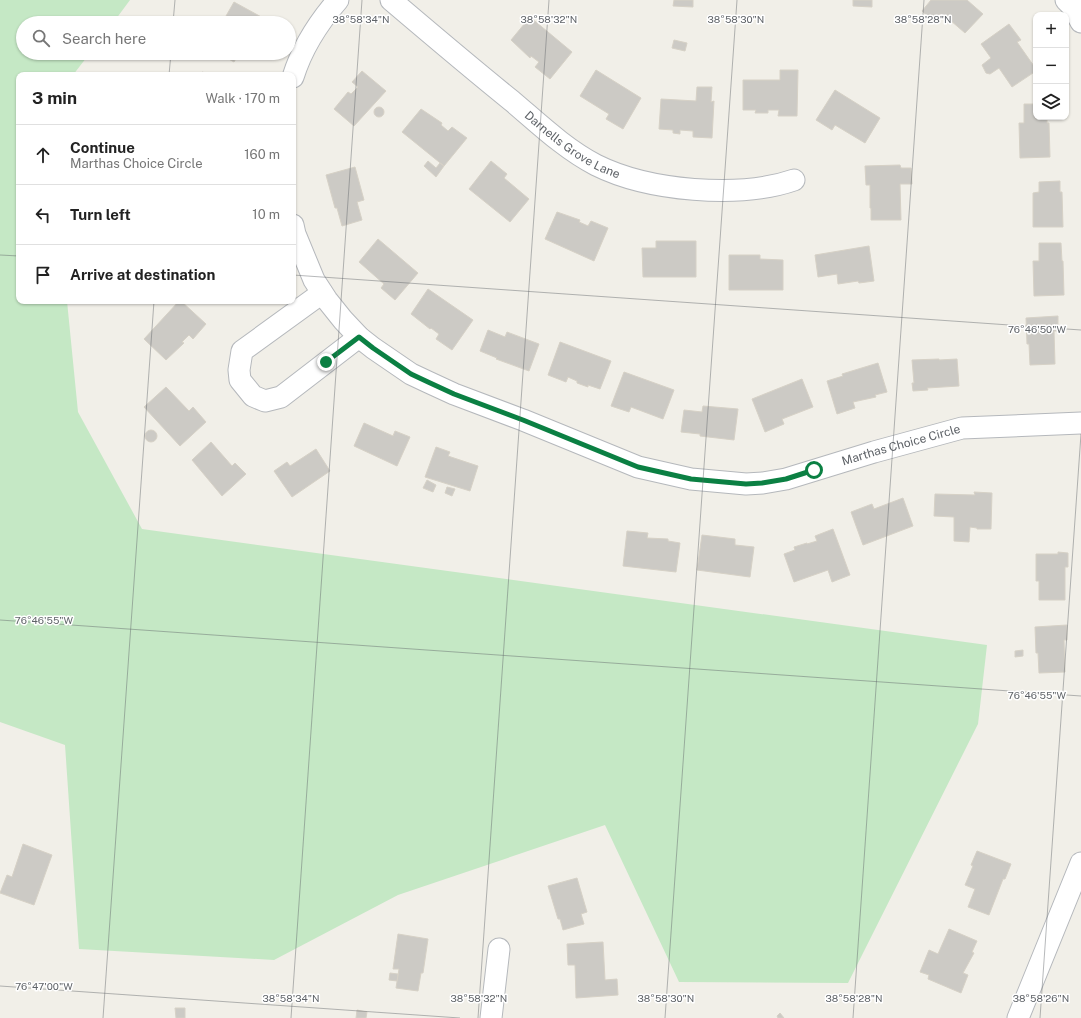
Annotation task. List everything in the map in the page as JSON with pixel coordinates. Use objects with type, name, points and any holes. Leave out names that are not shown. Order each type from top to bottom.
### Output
[{"type":"street","points":[[295,72],[308,41],[338,0]]},
{"type":"street","name":"Darnells Grove Lane","points":[[392,0],[537,122],[580,155],[596,164],[631,178],[654,183],[715,190],[754,190],[780,185],[794,180]]},
{"type":"street","points":[[1066,0],[1073,7],[1081,22]]},
{"type":"street","name":"Marthas Choice Circle","points":[[296,234],[314,280],[343,320],[359,337],[411,374],[454,394],[523,420],[638,467],[691,479],[746,484],[762,483],[786,479],[860,456],[962,428],[1081,423]]},
{"type":"street","points":[[322,292],[242,351],[239,370],[240,380],[253,396],[266,401],[281,397],[359,337]]},
{"type":"street","points":[[1018,1018],[1081,863]]},
{"type":"street","points":[[491,1018],[499,949]]},
{"type":"green space","points":[[0,0],[130,0],[118,16],[16,16],[16,60],[85,60],[75,72],[16,72],[16,304],[67,304],[78,412],[142,529],[987,645],[978,724],[848,983],[679,982],[605,825],[398,895],[274,960],[79,949],[65,745],[0,722]]},
{"type":"building","points":[[674,0],[693,0],[693,7],[673,6]]},
{"type":"building","points":[[853,0],[872,0],[872,7],[853,6]]},
{"type":"building","points":[[931,0],[967,0],[983,14],[965,33],[950,20],[948,21],[940,14],[933,21],[922,11]]},
{"type":"building","points":[[234,2],[260,16],[226,16]]},
{"type":"building","points":[[530,17],[572,52],[550,79],[535,67],[539,62],[531,56],[530,58],[511,40]]},
{"type":"building","points":[[1009,24],[1021,40],[1017,42],[1033,65],[1033,73],[1012,87],[999,68],[990,74],[986,73],[982,65],[991,58],[981,44]]},
{"type":"building","points":[[674,40],[687,43],[685,51],[672,48]]},
{"type":"building","points":[[596,70],[641,98],[623,129],[606,119],[609,114],[580,96]]},
{"type":"building","points":[[780,70],[798,70],[797,116],[778,116],[779,110],[768,110],[768,113],[755,113],[756,110],[743,110],[743,80],[780,80]]},
{"type":"building","points":[[362,71],[386,91],[354,126],[334,109],[348,92],[351,94],[358,87],[352,82]]},
{"type":"building","points":[[697,87],[712,87],[711,102],[714,101],[712,138],[693,137],[693,131],[680,130],[680,134],[673,133],[673,130],[659,129],[661,99],[696,101]]},
{"type":"building","points":[[835,90],[880,118],[865,143],[835,125],[832,130],[816,120]]},
{"type":"building","points":[[1024,104],[1033,104],[1033,120],[1047,120],[1047,123],[1049,123],[1050,157],[1020,158],[1019,123],[1024,123]]},
{"type":"building","points":[[377,107],[381,107],[383,108],[383,116],[377,117],[374,114],[374,110]]},
{"type":"building","points":[[421,109],[442,123],[441,125],[448,131],[452,127],[467,138],[444,166],[402,132]]},
{"type":"building","points":[[428,161],[436,168],[440,163],[444,166],[436,177],[424,166]]},
{"type":"building","points":[[491,161],[507,174],[504,178],[529,199],[510,222],[469,189]]},
{"type":"building","points":[[900,165],[901,168],[911,168],[912,184],[900,184],[901,220],[871,220],[870,185],[866,185],[865,166]]},
{"type":"building","points":[[355,167],[364,200],[357,202],[362,220],[342,226],[337,208],[335,208],[326,175]]},
{"type":"building","points":[[1060,181],[1060,192],[1062,192],[1063,227],[1033,227],[1033,193],[1039,192],[1039,182]]},
{"type":"building","points":[[557,212],[580,220],[579,222],[588,226],[591,221],[608,228],[594,261],[545,239]]},
{"type":"building","points":[[378,239],[418,273],[395,300],[381,288],[384,284],[359,262]]},
{"type":"building","points":[[656,241],[696,241],[696,277],[643,277],[642,248],[656,248]]},
{"type":"building","points":[[1039,243],[1061,243],[1064,295],[1034,296],[1033,261],[1039,261]]},
{"type":"building","points":[[869,246],[874,281],[859,283],[858,281],[838,284],[837,274],[818,277],[815,255]]},
{"type":"building","points":[[729,255],[760,255],[760,259],[783,260],[783,290],[729,290]]},
{"type":"building","points":[[428,289],[473,320],[452,350],[436,339],[439,334],[411,314]]},
{"type":"building","points":[[176,304],[184,304],[206,324],[193,339],[189,335],[182,342],[184,343],[166,360],[144,339]]},
{"type":"building","points":[[1058,316],[1058,331],[1054,331],[1055,364],[1030,365],[1029,344],[1027,344],[1026,318]]},
{"type":"building","points":[[488,330],[505,337],[507,332],[539,344],[529,371],[496,359],[497,358],[480,351]]},
{"type":"building","points":[[560,342],[611,361],[600,389],[577,383],[577,381],[568,377],[566,382],[548,375]]},
{"type":"building","points":[[957,359],[959,386],[927,388],[928,390],[913,391],[912,383],[914,383],[912,360]]},
{"type":"building","points":[[878,363],[887,392],[875,395],[876,397],[853,402],[855,408],[837,414],[827,381],[843,376],[842,374]]},
{"type":"building","points":[[624,372],[674,390],[663,419],[631,407],[629,412],[611,406]]},
{"type":"building","points":[[802,379],[813,407],[782,419],[784,424],[765,432],[752,399]]},
{"type":"building","points":[[166,387],[189,411],[193,407],[206,422],[180,446],[144,407]]},
{"type":"building","points":[[703,406],[738,409],[734,440],[681,432],[684,410],[702,412]]},
{"type":"building","points":[[364,423],[393,436],[395,431],[410,437],[397,466],[354,446]]},
{"type":"building","points":[[149,430],[153,430],[157,436],[153,442],[149,442],[145,438],[145,434]]},
{"type":"building","points":[[211,442],[232,466],[235,463],[246,474],[222,496],[192,460]]},
{"type":"building","points":[[436,447],[450,452],[448,456],[478,466],[470,491],[425,477]]},
{"type":"building","points":[[316,449],[330,471],[292,497],[274,471],[287,462],[290,466]]},
{"type":"building","points":[[427,480],[436,485],[433,492],[423,488]]},
{"type":"building","points":[[447,487],[455,489],[452,496],[445,493]]},
{"type":"building","points":[[974,492],[992,493],[991,529],[977,529],[970,527],[969,542],[954,541],[954,517],[934,516],[935,494],[975,495]]},
{"type":"building","points":[[903,498],[913,526],[863,545],[851,512],[872,504],[874,509]]},
{"type":"building","points":[[833,529],[850,575],[832,582],[828,570],[794,582],[784,554],[795,550],[794,547],[817,541],[815,536]]},
{"type":"building","points":[[627,531],[648,533],[647,538],[668,539],[668,541],[680,543],[676,572],[623,566]]},
{"type":"building","points":[[702,535],[735,539],[735,545],[754,547],[750,577],[697,570]]},
{"type":"building","points":[[1058,552],[1068,553],[1068,567],[1065,567],[1065,600],[1039,600],[1039,581],[1036,581],[1036,554],[1058,554]]},
{"type":"building","points":[[1067,625],[1067,640],[1064,640],[1065,672],[1039,673],[1038,653],[1036,653],[1035,627]]},
{"type":"building","points":[[1023,650],[1023,656],[1015,657],[1015,651]]},
{"type":"building","points":[[23,844],[52,855],[34,905],[0,893],[7,875],[12,877]]},
{"type":"building","points":[[977,851],[1011,864],[1005,879],[1003,879],[989,915],[968,907],[975,889],[965,885],[973,866],[971,865]]},
{"type":"building","points":[[577,878],[587,912],[581,914],[584,924],[563,930],[548,886]]},
{"type":"building","points":[[949,929],[977,941],[972,952],[974,953],[963,973],[968,975],[961,993],[928,979],[929,975],[920,972],[929,950],[938,954]]},
{"type":"building","points":[[398,934],[428,939],[423,973],[421,973],[418,991],[396,988],[399,969],[393,969]]},
{"type":"building","points":[[603,942],[605,980],[617,979],[618,995],[576,998],[575,965],[568,965],[567,944]]},
{"type":"building","points":[[390,973],[398,974],[397,981],[389,980]]},
{"type":"building","points":[[175,1008],[185,1008],[185,1018],[176,1018]]},
{"type":"building","points":[[357,1010],[367,1012],[366,1018],[356,1018]]},
{"type":"building","points":[[780,1013],[784,1018],[778,1018],[777,1016]]},
{"type":"route","points":[[326,362],[359,337],[411,374],[454,394],[523,420],[638,467],[691,479],[746,484],[762,483],[786,479],[814,470]]}]
